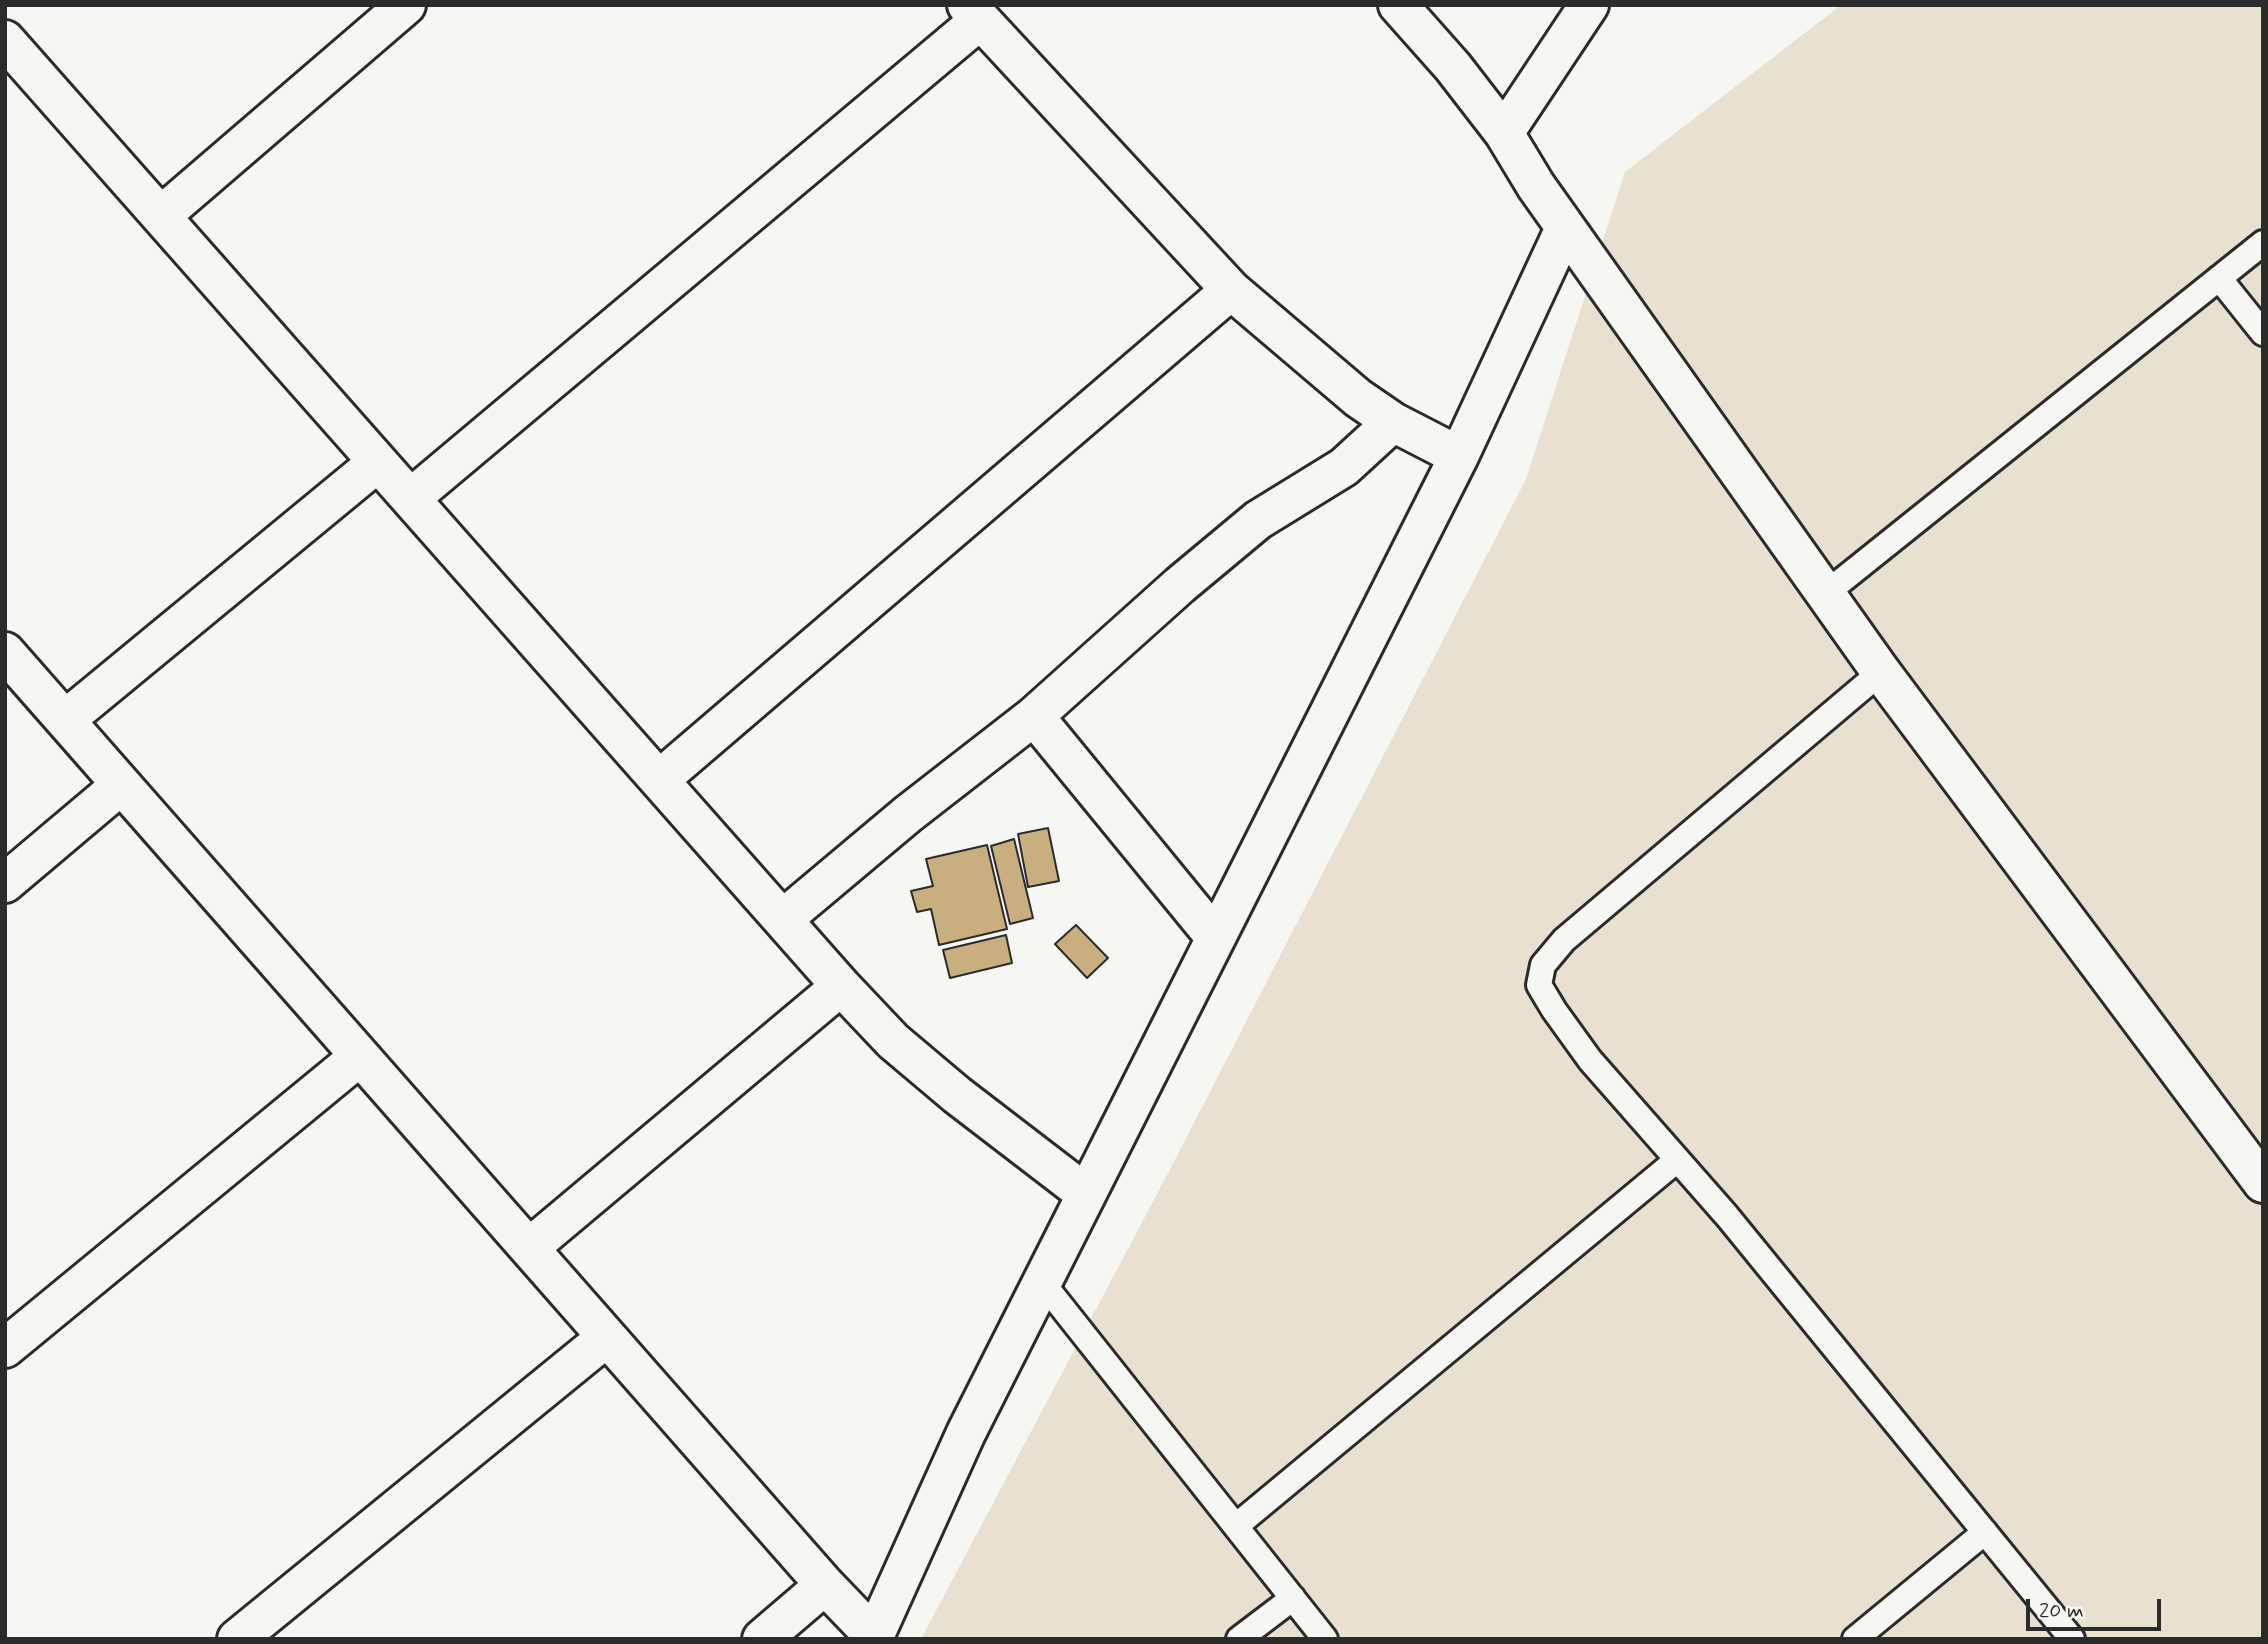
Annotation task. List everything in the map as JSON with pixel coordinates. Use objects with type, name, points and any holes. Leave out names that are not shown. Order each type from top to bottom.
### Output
[{"type":"street","points":[[162,215],[406,5]]},
{"type":"street","points":[[1398,5],[1453,67],[1504,133],[1565,228],[1881,672],[2263,1183]]},
{"type":"street","points":[[1504,133],[1589,5]]},
{"type":"street","points":[[411,498],[973,13],[1231,290],[1358,398],[1393,422],[1459,456]]},
{"type":"street","points":[[5,40],[841,986],[904,1050],[1086,1194]]},
{"type":"street","points":[[5,652],[873,1638],[966,1433],[1459,456],[1565,228]]},
{"type":"street","points":[[659,780],[1231,290]]},
{"type":"street","points":[[783,919],[919,806],[1034,716],[1180,585],[1258,520],[1344,467],[1393,422]]},
{"type":"street","points":[[65,720],[378,462]]},
{"type":"street","points":[[1034,716],[1215,937]]},
{"type":"street","points":[[5,883],[121,785]]},
{"type":"street","points":[[529,1248],[841,986]]},
{"type":"street","points":[[5,1348],[360,1056]]},
{"type":"street","points":[[237,1639],[607,1337]]},
{"type":"street","points":[[762,1639],[825,1585]]},
{"type":"lane","points":[[1825,594],[2263,243]]},
{"type":"lane","points":[[2219,278],[2263,333]]},
{"type":"lane","points":[[1881,672],[1564,940],[1543,965],[1539,985],[1553,1010],[1590,1060],[1727,1216],[2072,1639]]},
{"type":"lane","points":[[1236,1527],[1677,1160]]},
{"type":"lane","points":[[1042,1282],[1325,1639]]},
{"type":"lane","points":[[1855,1639],[1985,1532]]},
{"type":"lane","points":[[1239,1639],[1293,1598]]},
{"type":"shaded area","points":[[1841,5],[2263,5],[2263,1639],[921,1639],[1165,1179],[1526,479],[1625,172]]},
{"type":"building","points":[[1048,828],[1059,881],[1028,887],[1018,834]]},
{"type":"building","points":[[1014,839],[1033,918],[1010,924],[991,846]]},
{"type":"building","points":[[987,845],[1007,929],[939,945],[931,909],[917,912],[911,891],[933,886],[926,859]]},
{"type":"building","points":[[1076,925],[1108,958],[1087,978],[1055,944]]},
{"type":"building","points":[[1006,935],[1012,963],[950,978],[943,950]]}]
